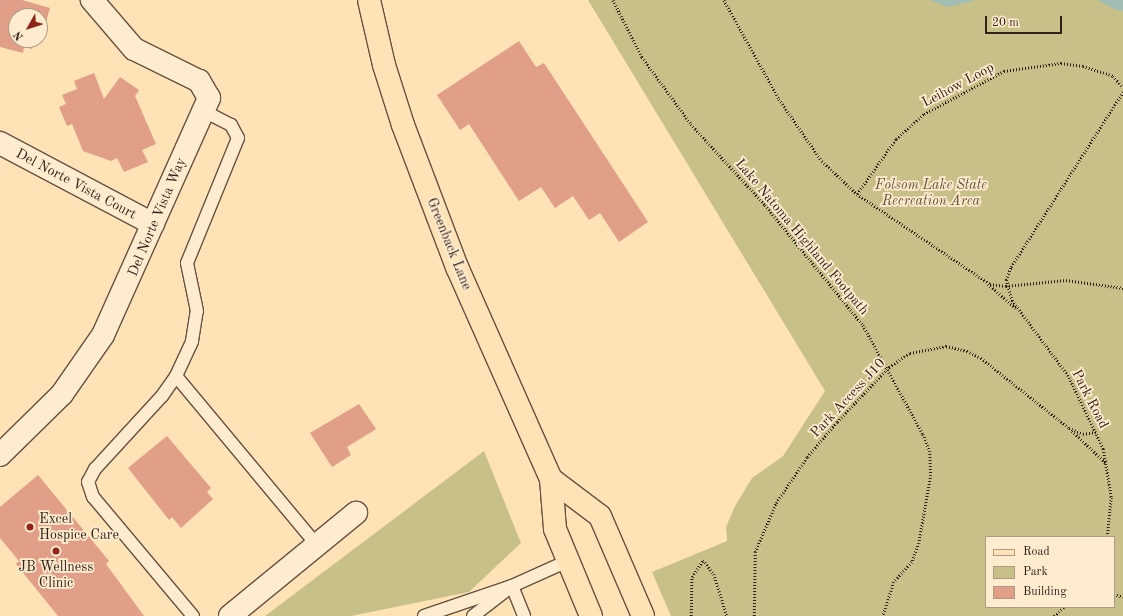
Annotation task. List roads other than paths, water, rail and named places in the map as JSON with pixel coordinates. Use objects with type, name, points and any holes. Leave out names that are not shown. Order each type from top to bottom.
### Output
[{"type":"main road","name":"Greenback Lane","points":[[369,0],[384,65],[408,139],[457,267],[551,480],[555,530],[591,616]]},
{"type":"main road","name":"Greenback Lane","points":[[551,480],[600,516],[643,616]]},
{"type":"street","name":"Del Norte Vista Way","points":[[0,455],[62,394],[83,366],[103,335],[209,98],[205,86],[134,49],[92,0]]},
{"type":"street","name":"Del Norte Vista Court","points":[[0,144],[153,224]]},
{"type":"street","points":[[230,616],[356,513]]},
{"type":"lane","points":[[192,616],[88,487],[95,469],[176,376],[197,323],[187,263],[238,138],[231,125],[203,112]]},
{"type":"lane","points":[[176,376],[317,545]]},
{"type":"lane","points":[[424,616],[512,586],[568,561]]},
{"type":"lane","points":[[474,616],[512,586]]},
{"type":"lane","points":[[512,586],[524,616]]},
{"type":"water","points":[[930,0],[976,0],[948,7]]},
{"type":"water","points":[[1098,0],[1123,0],[1123,11],[1114,9]]},
{"type":"place","name":"Excel Hospice Care","points":[[30,527]]},
{"type":"place","name":"JB Wellness Clinic","points":[[56,551]]},
{"type":"park label","name":"Folsom Lake State Recreation Area","points":[[931,194]]}]
